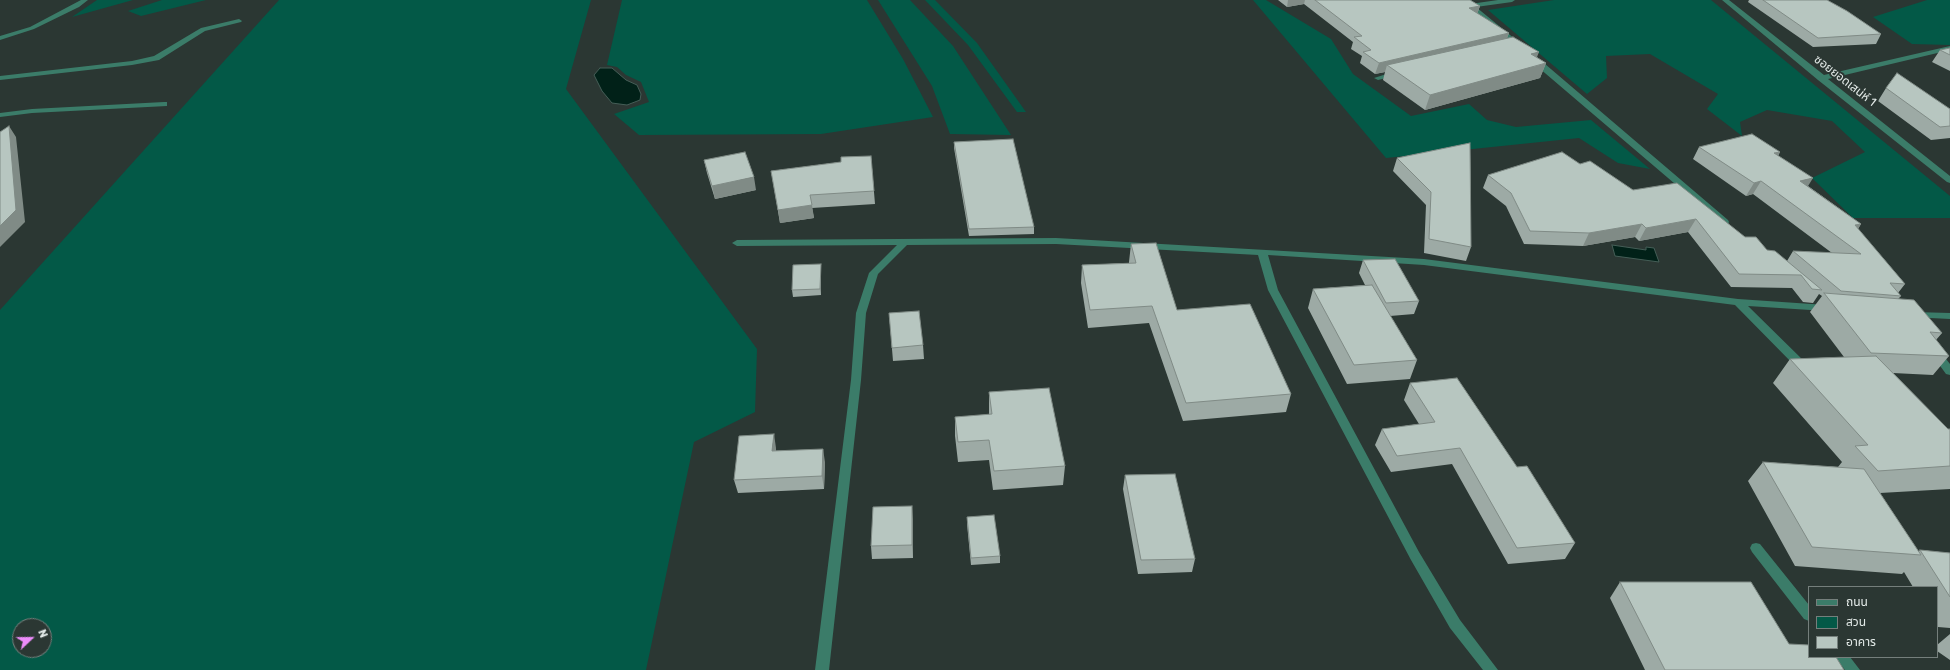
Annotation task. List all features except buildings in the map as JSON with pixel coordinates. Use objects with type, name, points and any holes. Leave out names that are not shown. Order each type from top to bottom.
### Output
[{"type":"street","points":[[0,38],[32,28],[77,6],[85,0]]},
{"type":"street","points":[[1512,0],[1468,5],[1730,226]]},
{"type":"street","name":"ซอยยอดเสน่ห์ 1","points":[[1725,0],[1950,180]]},
{"type":"street","points":[[0,78],[132,63],[156,58],[203,29],[239,21]]},
{"type":"street","points":[[1821,78],[1950,48]]},
{"type":"street","points":[[1378,78],[1401,72]]},
{"type":"street","points":[[0,115],[32,111],[164,104]]},
{"type":"street","points":[[738,243],[1056,241],[1262,252],[1424,262],[1738,302],[1831,308],[1815,298]]},
{"type":"street","points":[[822,670],[856,380],[861,314],[874,273],[905,242]]},
{"type":"street","points":[[1262,252],[1274,290],[1312,365],[1415,556],[1456,624],[1491,670]]},
{"type":"street","points":[[1738,302],[1809,373]]},
{"type":"street","points":[[1915,328],[1905,315],[1950,316]]},
{"type":"street","points":[[1930,346],[1950,371]]},
{"type":"street","points":[[1756,548],[1808,614]]},
{"type":"street","points":[[1843,658],[1853,670]]},
{"type":"green space","points":[[97,0],[133,0],[72,17]]},
{"type":"green space","points":[[162,0],[206,0],[141,16],[128,11]]},
{"type":"green space","points":[[279,0],[591,0],[566,89],[757,349],[755,412],[694,442],[646,670],[0,670],[0,310]]},
{"type":"green space","points":[[622,0],[867,0],[903,59],[933,117],[821,134],[639,135],[614,114],[649,102],[641,82],[626,75],[617,67],[607,65]]},
{"type":"green space","points":[[878,0],[910,0],[953,46],[1011,135],[950,134],[932,86]]},
{"type":"green space","points":[[925,0],[935,0],[977,43],[1026,112],[1017,112],[968,45]]},
{"type":"green space","points":[[1253,0],[1266,0],[1331,39],[1353,74],[1411,116],[1469,104],[1487,120],[1516,127],[1591,120],[1650,169],[1618,163],[1579,138],[1386,158]]},
{"type":"green space","points":[[1554,0],[1711,0],[1950,196],[1950,218],[1853,218],[1812,178],[1865,152],[1832,121],[1767,110],[1740,122],[1742,136],[1707,109],[1718,94],[1650,54],[1606,56],[1607,78],[1587,94],[1488,10]]},
{"type":"green space","points":[[1927,0],[1950,0],[1950,45],[1912,44],[1873,17]]},
{"type":"shaded area","points":[[600,68],[612,68],[626,80],[637,85],[641,94],[640,100],[627,105],[612,103],[602,91],[594,75]]},
{"type":"shaded area","points":[[1612,245],[1646,250],[1646,247],[1654,248],[1659,262],[1615,256]]}]
